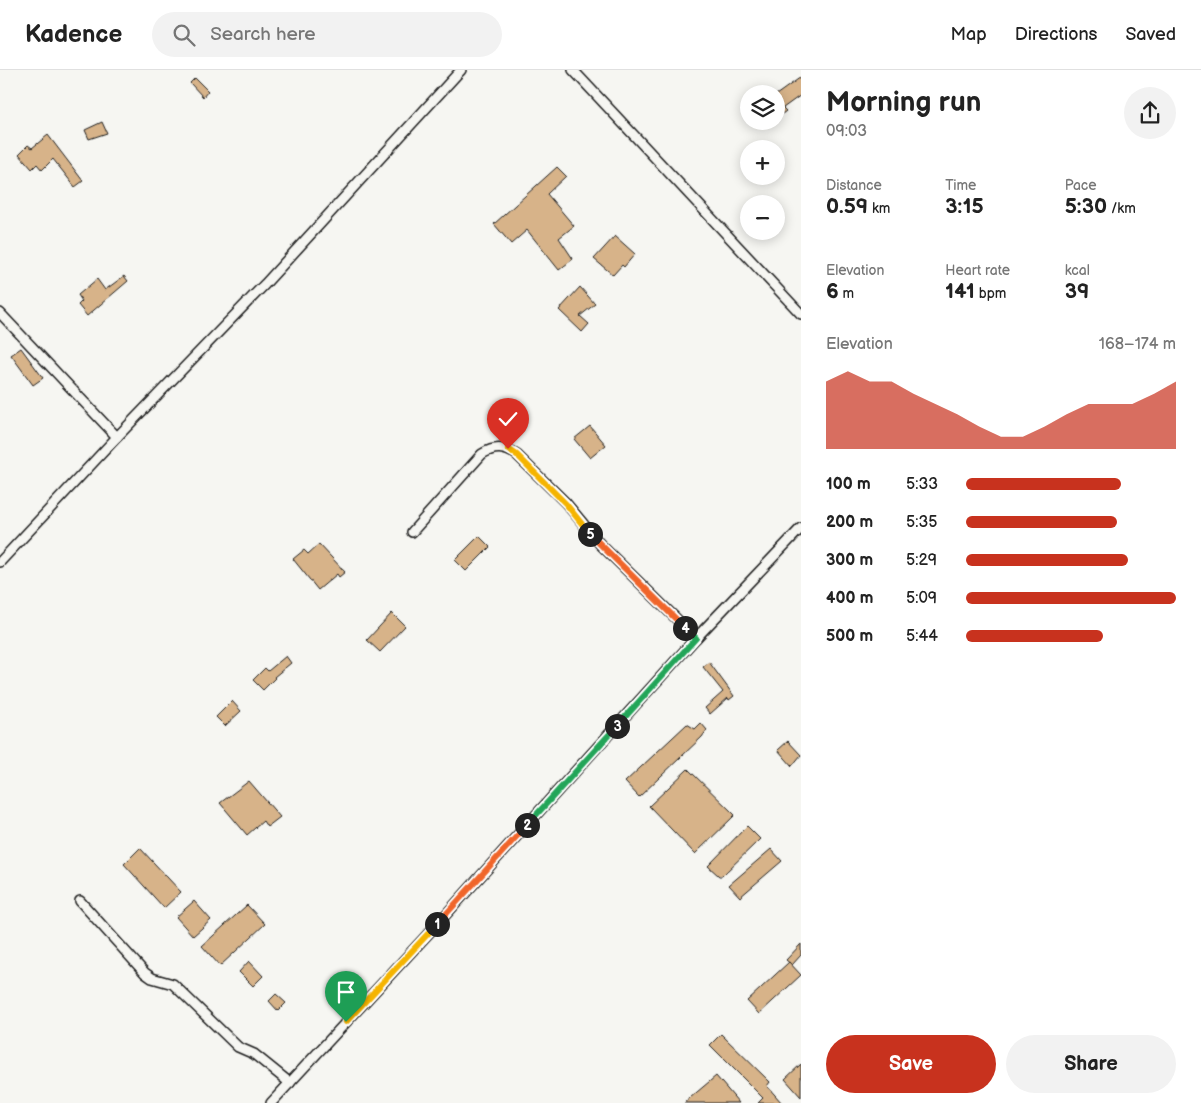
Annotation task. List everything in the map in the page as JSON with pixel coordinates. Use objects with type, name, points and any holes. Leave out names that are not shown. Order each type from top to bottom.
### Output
[{"type":"street","points":[[0,562],[117,437],[265,284],[460,70]]},
{"type":"street","points":[[573,70],[801,314]]},
{"type":"street","points":[[0,313],[117,437]]},
{"type":"street","points":[[412,532],[482,454],[498,447],[508,449],[517,455],[561,498],[600,544],[696,638]]},
{"type":"street","points":[[271,1103],[441,920],[696,638],[801,528]]},
{"type":"street","points":[[80,901],[145,973],[152,978],[173,984],[238,1047],[254,1054],[290,1083]]},
{"type":"building","points":[[801,77],[801,95],[785,107],[785,89]]},
{"type":"building","points":[[195,78],[208,91],[203,97],[190,83]]},
{"type":"building","points":[[102,122],[107,133],[89,139],[85,130]]},
{"type":"building","points":[[48,135],[83,181],[75,187],[53,159],[42,170],[37,164],[32,169],[19,154],[28,145],[32,148]]},
{"type":"building","points":[[557,167],[566,176],[547,194],[574,226],[559,238],[573,259],[559,270],[527,230],[511,244],[494,224]]},
{"type":"building","points":[[615,236],[635,254],[624,267],[622,265],[613,275],[594,259]]},
{"type":"building","points":[[124,276],[128,281],[87,316],[78,305],[82,301],[78,295],[97,279],[105,290]]},
{"type":"building","points":[[580,287],[595,304],[580,316],[589,324],[582,332],[559,310]]},
{"type":"building","points":[[21,348],[43,378],[33,385],[11,355]]},
{"type":"building","points":[[590,426],[606,445],[590,458],[574,439]]},
{"type":"building","points":[[479,536],[490,547],[466,571],[455,560]]},
{"type":"building","points":[[319,544],[345,572],[339,577],[337,574],[318,590],[293,559],[304,550],[308,554]]},
{"type":"building","points":[[392,613],[405,626],[380,652],[367,640]]},
{"type":"building","points":[[286,656],[291,663],[274,677],[263,690],[253,680],[265,668],[268,671]]},
{"type":"building","points":[[709,662],[734,696],[729,700],[728,698],[710,714],[705,708],[723,692],[703,667]]},
{"type":"building","points":[[232,701],[241,711],[225,726],[216,717]]},
{"type":"building","points":[[701,723],[707,730],[702,737],[639,797],[625,782],[687,724],[695,729]]},
{"type":"building","points":[[788,741],[801,755],[792,766],[778,750]]},
{"type":"building","points":[[688,769],[735,815],[695,854],[649,806]]},
{"type":"building","points":[[249,781],[280,817],[267,827],[263,821],[247,835],[220,803]]},
{"type":"building","points":[[747,826],[760,839],[722,876],[719,876],[708,866]]},
{"type":"building","points":[[140,848],[181,892],[164,908],[124,864]]},
{"type":"building","points":[[771,849],[782,861],[740,897],[729,885]]},
{"type":"building","points":[[194,901],[211,920],[193,936],[176,917]]},
{"type":"building","points":[[247,905],[265,924],[220,966],[202,946]]},
{"type":"building","points":[[801,944],[801,955],[792,965],[786,960]]},
{"type":"building","points":[[249,961],[263,976],[253,986],[239,972]]},
{"type":"building","points":[[789,962],[801,975],[759,1014],[747,1001]]},
{"type":"building","points":[[276,994],[286,1003],[278,1011],[269,1001]]},
{"type":"building","points":[[721,1034],[770,1082],[767,1086],[782,1103],[758,1103],[763,1098],[710,1045]]},
{"type":"building","points":[[801,1064],[801,1097],[785,1079]]},
{"type":"building","points":[[716,1076],[739,1103],[684,1103]]},
{"type":"route","points":[[346,1022],[441,920],[696,638],[600,544],[566,504],[517,455],[508,449]]}]
